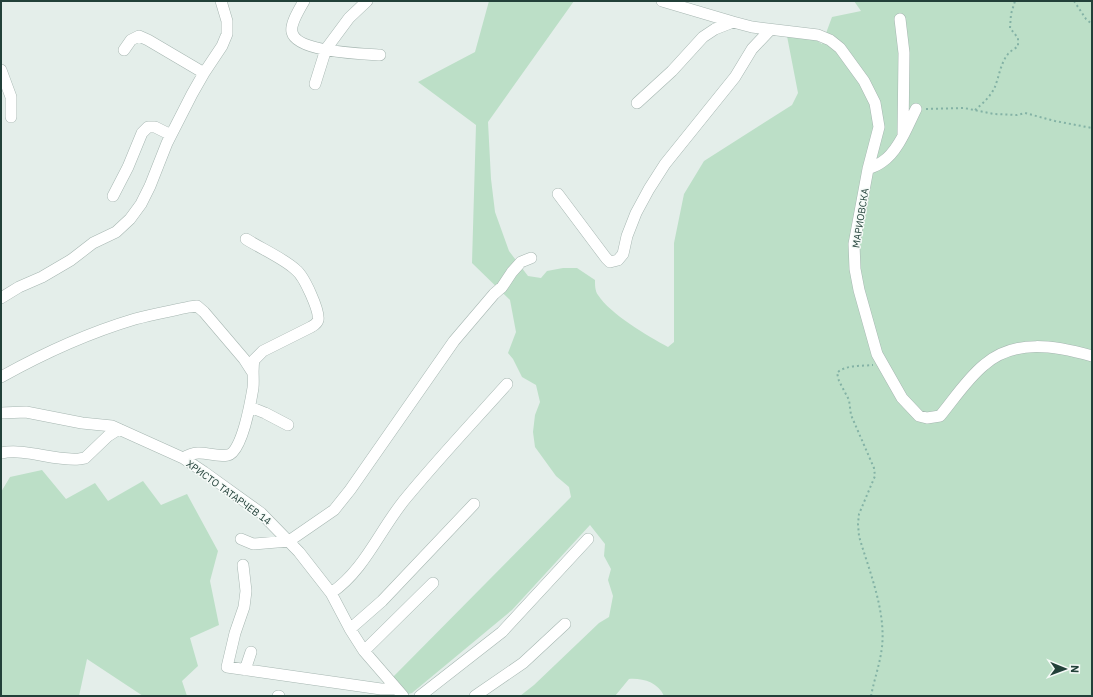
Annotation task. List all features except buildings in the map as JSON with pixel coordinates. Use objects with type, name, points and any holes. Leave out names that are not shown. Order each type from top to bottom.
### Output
[{"type":"street","points":[[1,298],[18,287],[42,277],[71,260],[93,243],[116,232],[124,226],[141,204],[172,135],[204,73],[222,46],[227,34],[227,21],[221,1]]},
{"type":"street","points":[[304,1],[292,25],[292,32],[297,41],[311,46],[342,52],[380,55]]},
{"type":"street","points":[[315,84],[326,49],[349,18],[367,1]]},
{"type":"street","name":"МАРИОВСКА","points":[[662,1],[733,22],[770,30],[818,34],[830,40],[840,48],[864,81],[875,103],[879,127],[868,169],[854,244],[854,269],[877,354],[902,398],[919,416],[927,418],[940,416],[983,365],[993,357],[1004,352],[1028,346],[1051,347],[1092,356]]},
{"type":"street","points":[[900,20],[904,53],[903,135]]},
{"type":"street","points":[[637,103],[672,71],[703,37],[716,29],[733,22]]},
{"type":"street","points":[[558,194],[606,258],[610,262],[618,260],[623,254],[627,236],[636,213],[657,176],[735,77],[752,49],[770,30]]},
{"type":"street","points":[[124,50],[132,40],[139,36],[204,73]]},
{"type":"street","points":[[1,70],[10,97],[11,117]]},
{"type":"street","points":[[868,169],[883,162],[892,153],[903,135],[916,108]]},
{"type":"street","points":[[113,196],[128,167],[142,133],[148,127],[155,127],[172,135]]},
{"type":"street","points":[[183,458],[192,453],[228,456],[231,454],[238,446],[250,407],[254,375],[254,360],[259,354],[316,324],[318,316],[315,305],[299,272],[246,239]]},
{"type":"street","points":[[241,539],[253,544],[289,541],[326,516],[341,502],[454,341],[494,294],[502,287],[521,262],[531,258]]},
{"type":"street","points":[[1,377],[57,347],[94,333],[137,318],[189,306],[196,306],[204,312],[244,359],[254,375]]},
{"type":"street","points":[[331,593],[343,585],[355,572],[406,498],[507,384]]},
{"type":"street","points":[[250,407],[288,425]]},
{"type":"street","name":"ХРИСТО ТАТАРЧЕВ 14","points":[[1,413],[26,412],[82,423],[112,426],[183,458],[215,479],[261,513],[289,541],[315,571],[331,593],[350,629],[364,651],[400,693]]},
{"type":"street","points":[[1,453],[8,452],[79,460],[84,458],[108,436],[119,430]]},
{"type":"street","points":[[350,629],[382,601],[474,504]]},
{"type":"street","points":[[420,696],[502,632],[588,539]]},
{"type":"street","points":[[244,565],[246,591],[244,607],[235,633],[227,668],[381,689],[400,693]]},
{"type":"street","points":[[364,651],[433,583]]},
{"type":"street","points":[[475,696],[523,663],[565,624]]},
{"type":"street","points":[[245,670],[251,652]]},
{"type":"path","points":[[975,110],[993,91],[1003,62],[1008,53],[1018,46],[1018,38],[1010,28],[1011,14],[1015,1]]},
{"type":"path","points":[[1074,1],[1086,19],[1092,24]]},
{"type":"path","points":[[916,108],[964,108],[994,114],[1018,115],[1025,113],[1055,121],[1092,128]]},
{"type":"path","points":[[872,696],[882,646],[882,630],[880,608],[859,536],[858,524],[859,514],[875,476],[874,468],[852,415],[848,400],[837,373],[840,370],[847,368],[882,364]]},
{"type":"green space","points":[[489,1],[574,1],[488,122],[491,179],[495,212],[509,251],[528,276],[541,278],[547,271],[563,268],[577,268],[595,280],[595,288],[597,293],[611,310],[650,337],[668,347],[674,342],[674,243],[684,194],[704,161],[792,105],[798,93],[787,36],[816,40],[822,44],[832,17],[861,11],[854,1],[1092,1],[1092,696],[664,696],[654,684],[644,680],[629,679],[615,696],[520,696],[534,685],[599,623],[609,617],[613,596],[608,580],[611,569],[604,556],[605,544],[590,525],[512,610],[412,693],[408,694],[393,677],[571,497],[569,487],[556,476],[535,447],[533,432],[535,415],[540,402],[536,385],[522,377],[513,359],[508,353],[516,332],[510,300],[472,263],[476,125],[418,82],[475,52]]},
{"type":"green space","points":[[42,470],[66,499],[95,483],[108,501],[143,481],[161,505],[187,494],[218,551],[210,581],[219,625],[190,638],[198,666],[182,681],[187,696],[143,696],[87,659],[79,696],[1,696],[1,492],[10,477]]}]
